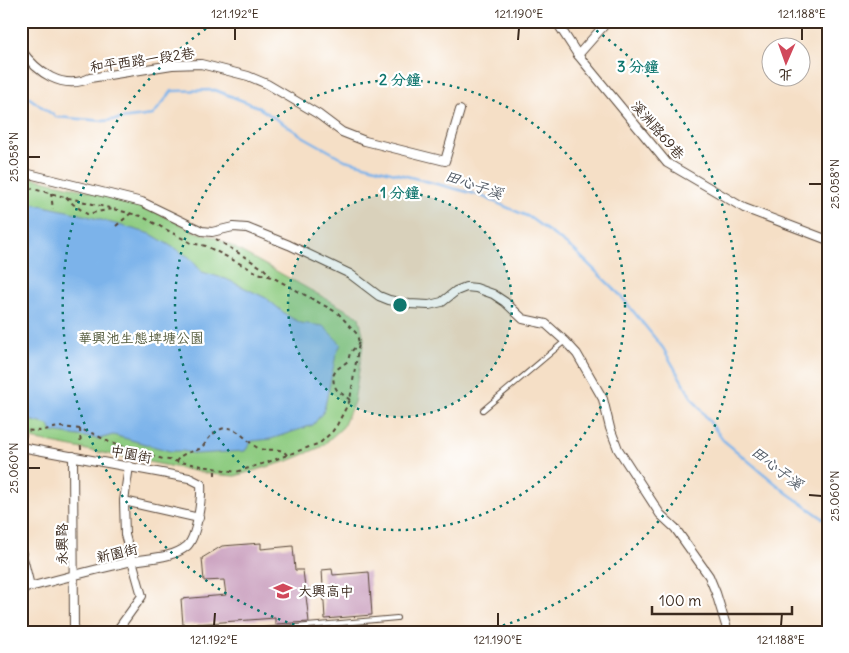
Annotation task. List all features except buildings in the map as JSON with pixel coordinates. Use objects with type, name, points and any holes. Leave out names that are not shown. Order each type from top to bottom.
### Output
[{"type":"street","name":"溪洲路69巷","points":[[556,21],[578,55],[667,163],[744,208],[828,240]]},
{"type":"street","points":[[578,55],[608,21]]},
{"type":"street","name":"和平西路一段2巷","points":[[21,50],[30,62],[45,75],[62,82],[84,81],[90,78],[172,66],[202,64],[248,76],[267,84],[311,110],[342,132],[365,141],[445,161],[460,110]]},
{"type":"street","points":[[21,172],[142,202],[202,231],[212,232],[233,227],[247,228],[289,245],[350,274],[379,296],[389,300],[429,305],[442,302],[456,291],[466,287],[476,288],[493,294],[505,302],[523,319],[546,324],[577,354],[603,399],[610,428],[618,449],[660,514],[675,528],[709,576],[728,632]]},
{"type":"street","name":"中園街","points":[[21,447],[132,463],[189,478],[201,484],[202,496],[199,518]]},
{"type":"street","name":"永興路","points":[[73,456],[74,632]]},
{"type":"street","points":[[116,632],[142,596],[125,535],[124,501],[132,463]]},
{"type":"street","points":[[124,501],[199,518]]},
{"type":"street","name":"新園街","points":[[21,589],[177,553],[189,544],[199,518]]},
{"type":"street","points":[[21,550],[30,586]]},
{"type":"lane","points":[[483,410],[565,341]]},
{"type":"lane","points":[[241,632],[397,618]]},
{"type":"path","points":[[21,186],[132,212],[191,244],[206,246],[258,273],[272,276]]},
{"type":"path","points":[[51,194],[53,210]]},
{"type":"path","points":[[66,197],[87,214],[115,209]]},
{"type":"path","points":[[116,226],[132,212]]},
{"type":"path","points":[[21,430],[59,427],[80,429],[111,443],[176,462],[236,472],[320,443],[338,425],[350,400],[360,343],[357,334],[338,313],[272,276],[216,239],[210,239]]},
{"type":"path","points":[[350,400],[337,390],[334,385],[333,376],[360,343]]},
{"type":"path","points":[[80,429],[81,449]]},
{"type":"path","points":[[176,462],[179,457],[187,452],[199,449],[217,431],[226,429],[240,432],[257,448],[263,450],[282,450],[287,455]]},
{"type":"path","points":[[25,438],[27,431]]},
{"type":"path","points":[[132,463],[135,450]]},
{"type":"path","points":[[215,469],[215,475]]},
{"type":"green space","name":"華興池生態埤塘公園","points":[[21,175],[138,203],[196,232],[215,237],[359,317],[364,339],[354,402],[343,427],[321,447],[288,461],[235,476],[210,474],[21,437]]},
{"type":"water","name":"華興池生態埤塘公園","points":[[21,201],[76,213],[151,234],[189,257],[202,272],[226,279],[266,298],[288,316],[301,323],[323,326],[341,344],[336,355],[324,411],[313,425],[271,439],[252,441],[245,451],[196,454],[170,451],[113,435],[99,439],[52,432],[49,425],[21,418]]},
{"type":"waterway","name":"田心子溪","points":[[21,92],[56,117],[104,121],[153,115],[172,91],[215,90],[256,106],[304,137],[345,160],[479,195],[529,217],[574,250],[620,295],[663,348],[690,395],[723,440],[787,493],[828,522]]},
{"type":"place","name":"大興高中","points":[[283,591]]}]
